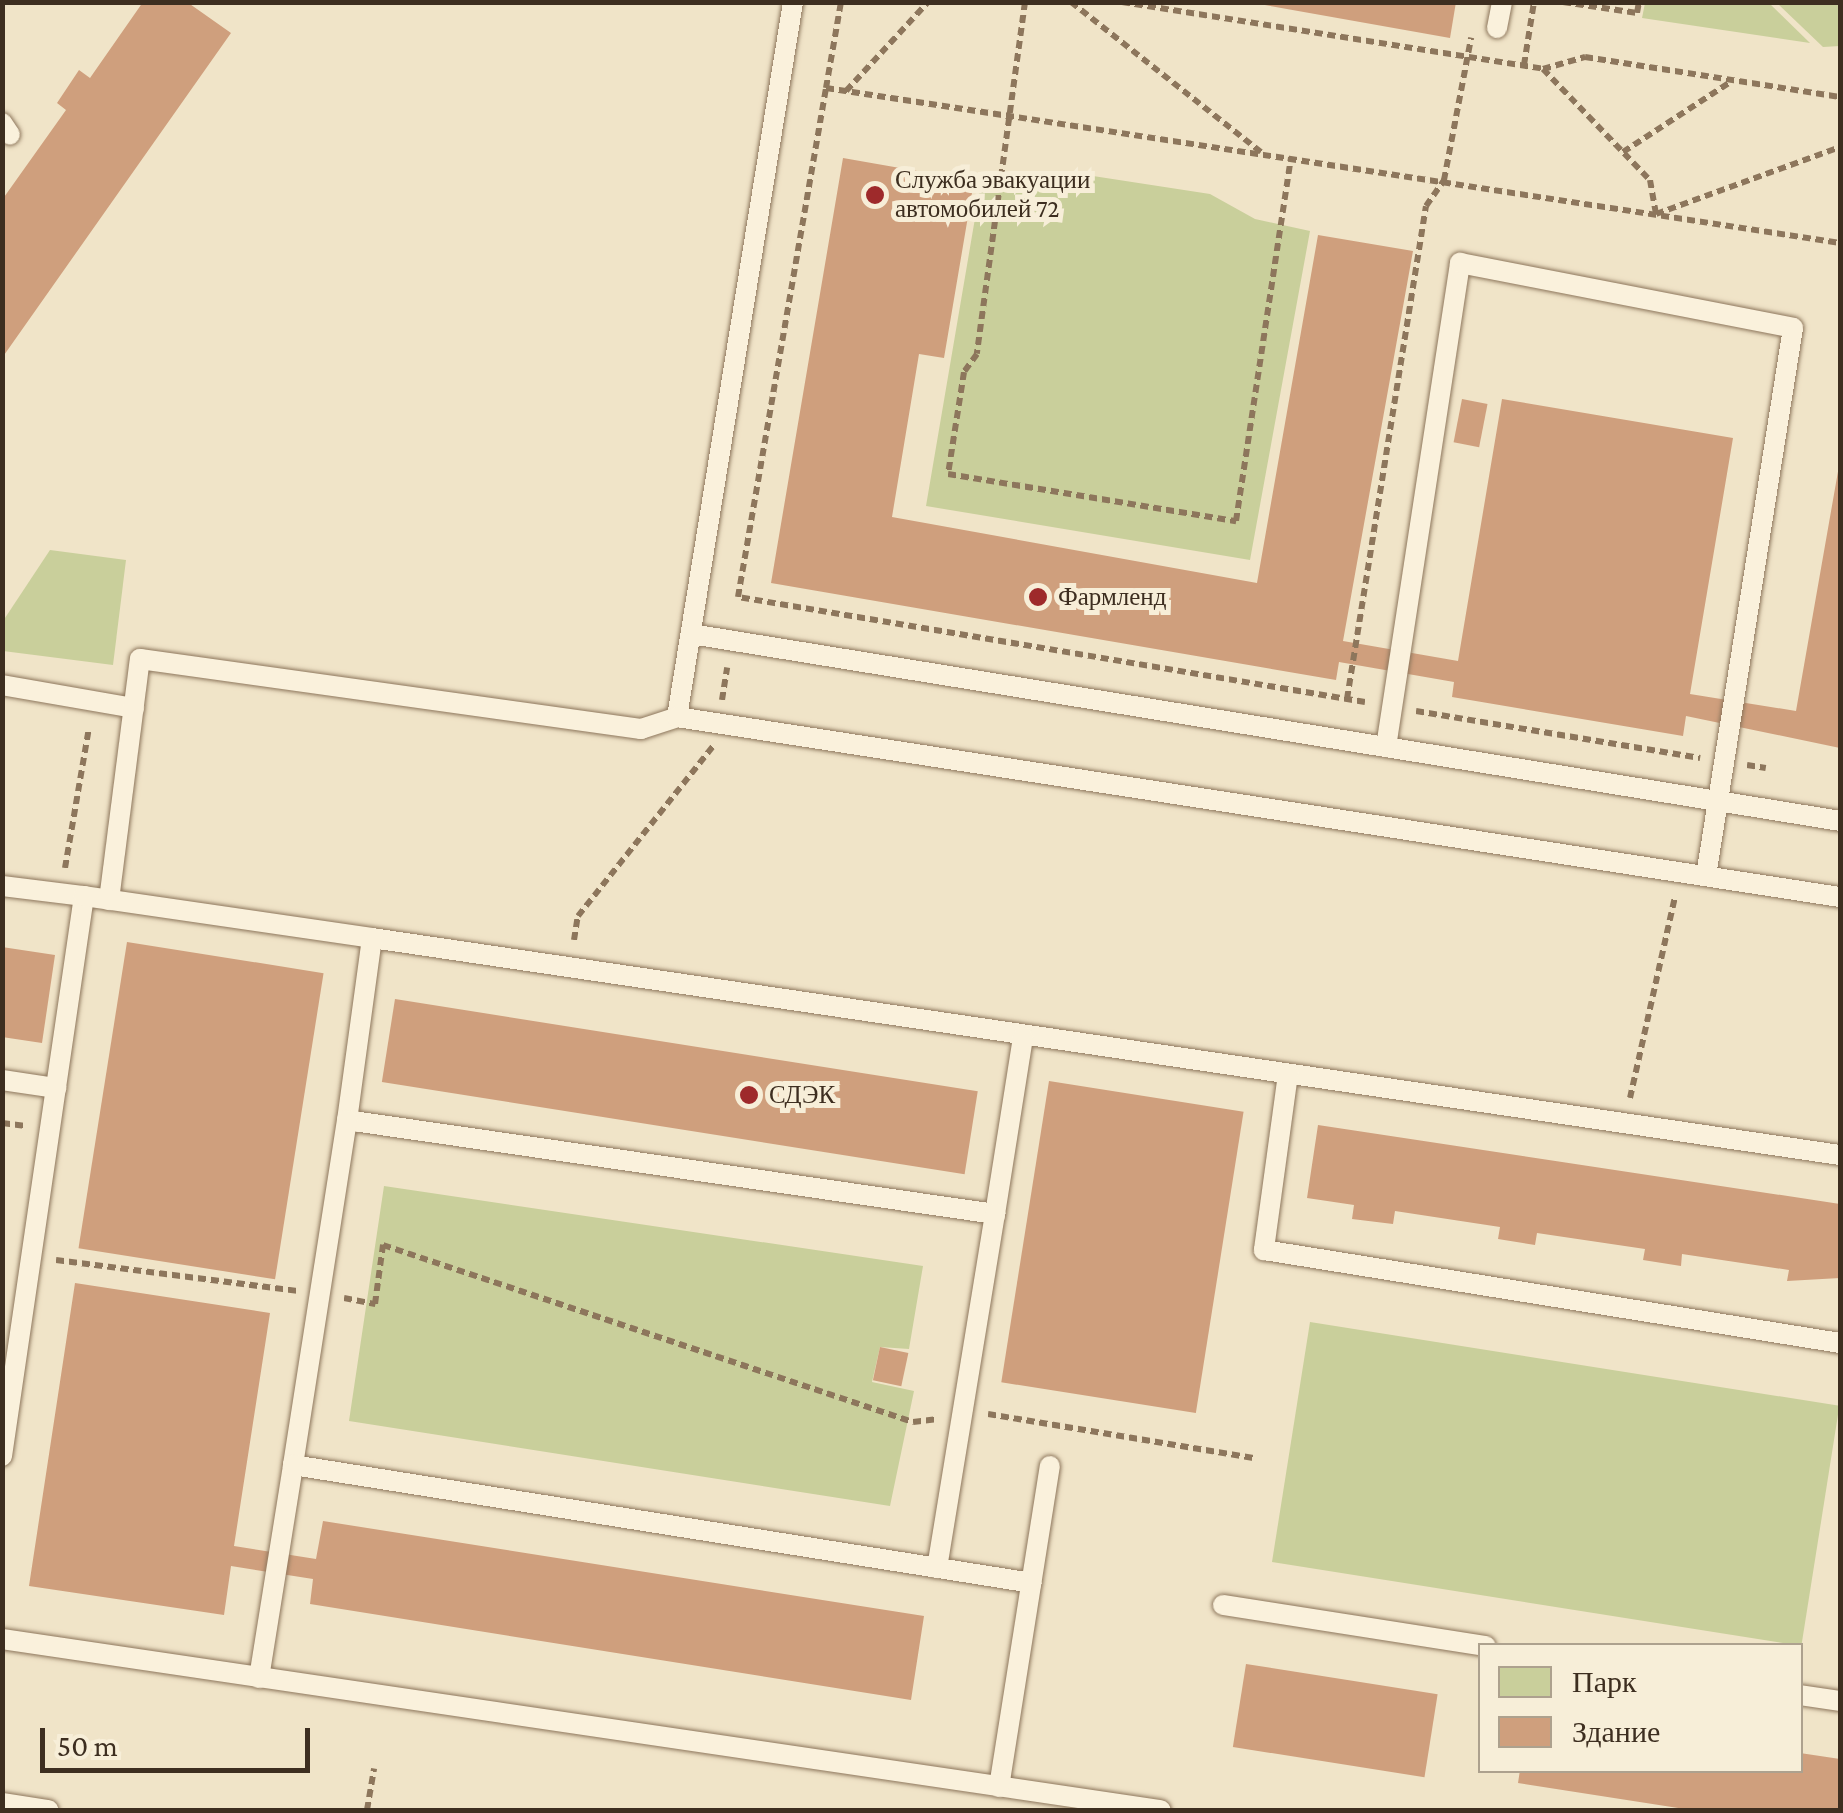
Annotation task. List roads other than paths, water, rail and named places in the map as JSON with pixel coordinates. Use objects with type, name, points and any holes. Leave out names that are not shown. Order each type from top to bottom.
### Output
[{"type":"lane","points":[[677,717],[793,2]]},
{"type":"lane","points":[[1497,28],[1502,2]]},
{"type":"lane","points":[[1386,748],[1460,263],[1793,328],[1720,761],[1706,876]]},
{"type":"lane","points":[[691,634],[1840,821]]},
{"type":"lane","points":[[109,900],[140,659],[642,729],[677,717],[1840,896]]},
{"type":"lane","points":[[2,686],[134,708]]},
{"type":"lane","points":[[2,886],[1840,1155]]},
{"type":"lane","points":[[2,1456],[84,896]]},
{"type":"lane","points":[[260,1678],[372,938]]},
{"type":"lane","points":[[936,1568],[1022,1038]]},
{"type":"lane","points":[[1288,1074],[1264,1250],[1840,1343]]},
{"type":"lane","points":[[2,1080],[56,1088]]},
{"type":"lane","points":[[347,1120],[995,1214]]},
{"type":"lane","points":[[292,1466],[1032,1583]]},
{"type":"lane","points":[[999,1787],[1050,1466]]},
{"type":"lane","points":[[1223,1605],[1478,1645]]},
{"type":"lane","points":[[2,1640],[1160,1810]]},
{"type":"lane","points":[[1803,1695],[1840,1701]]},
{"type":"lane","points":[[2,1803],[48,1810]]},
{"type":"place","name":"Служба эвакуации автомобилей 72","points":[[875,195]]},
{"type":"place","name":"Фармленд","points":[[1038,597]]},
{"type":"place","name":"СДЭК","points":[[749,1095]]}]
